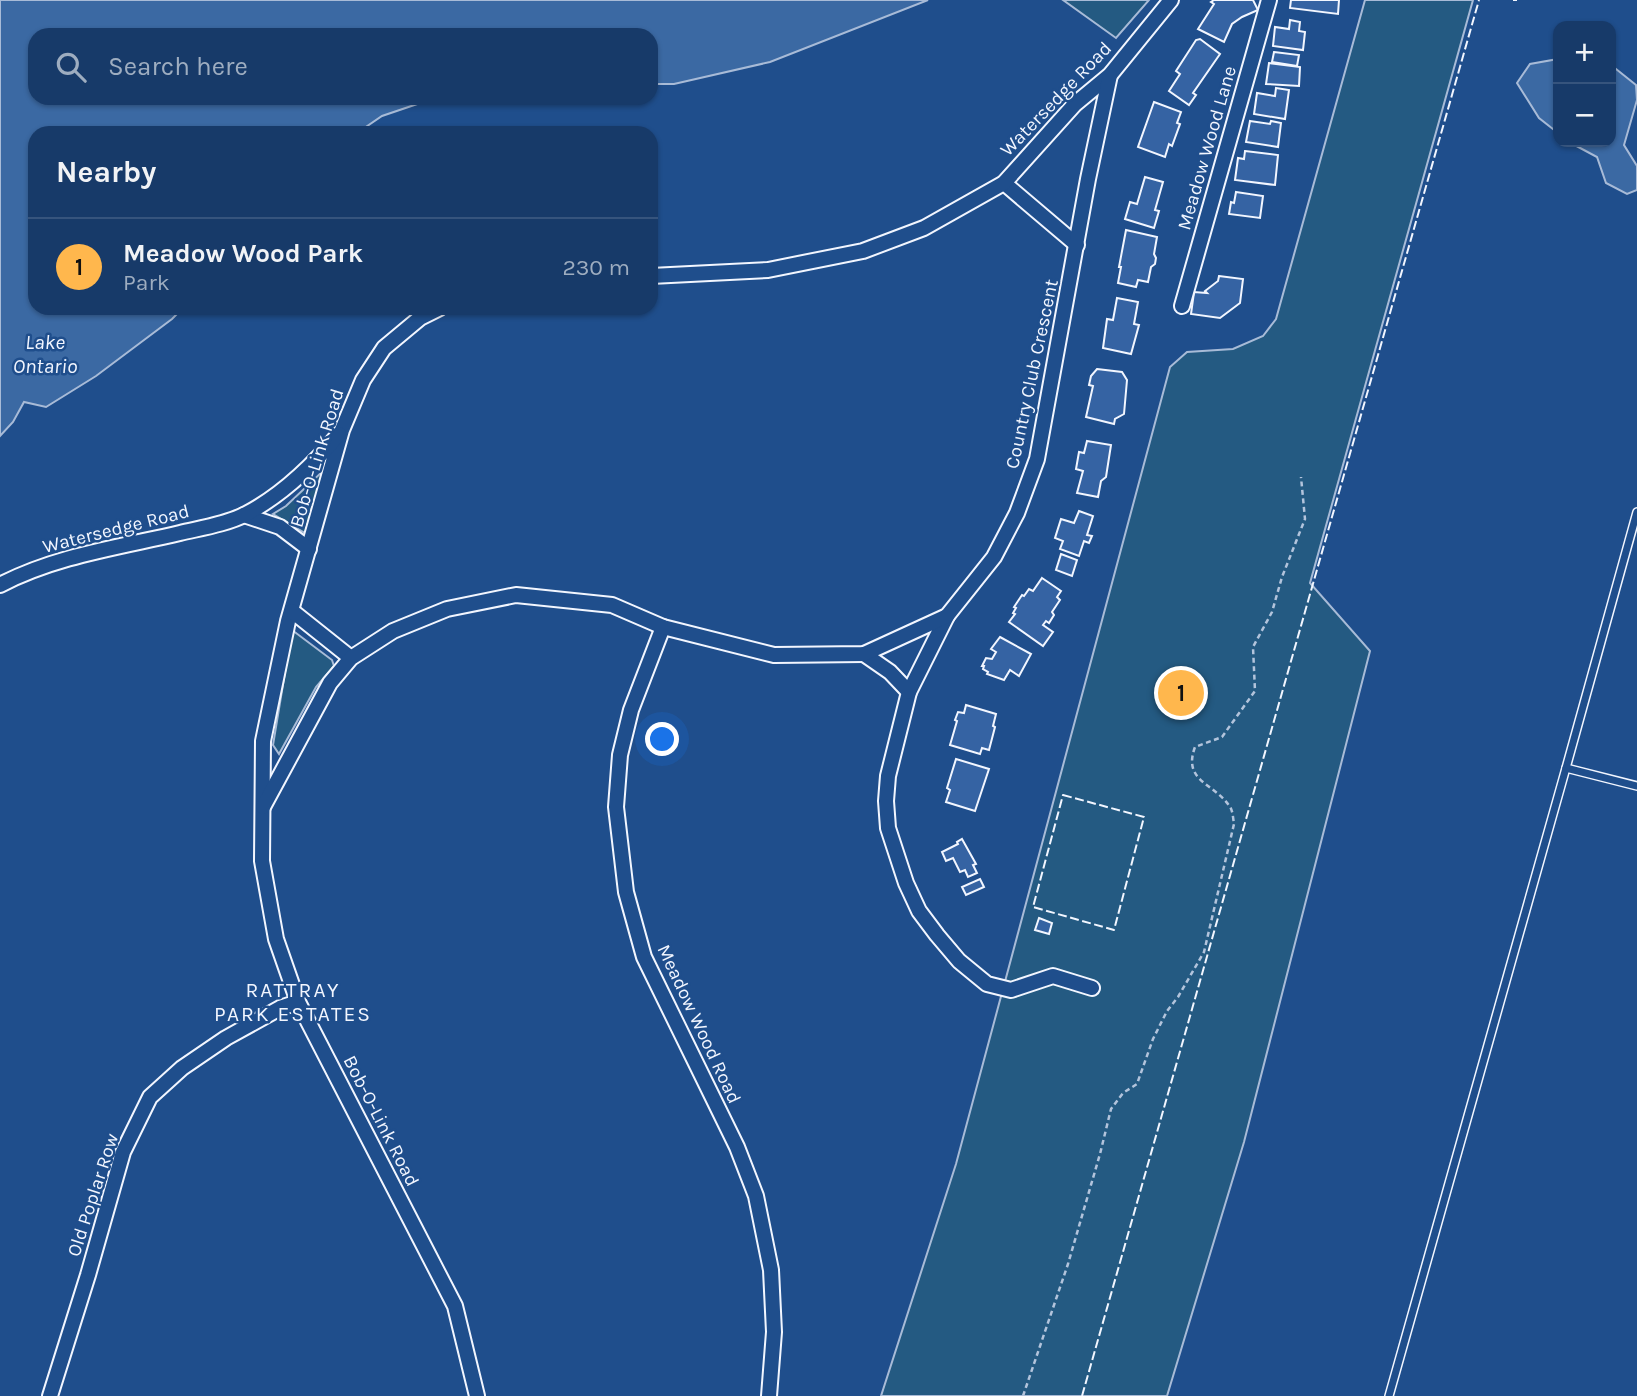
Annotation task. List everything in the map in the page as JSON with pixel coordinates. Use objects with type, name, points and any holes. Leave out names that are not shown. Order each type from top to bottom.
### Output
[{"type":"street","name":"Watersedge Road","points":[[1077,245],[1003,183],[1075,104],[1110,75],[1171,0]]},
{"type":"street","name":"Meadow Wood Lane","points":[[1182,306],[1269,0]]},
{"type":"street","name":"Country Club Crescent","points":[[263,807],[330,682],[351,658],[393,631],[447,609],[516,595],[612,605],[663,627],[774,655],[864,654],[947,616],[994,557],[1017,513],[1037,459],[1088,179],[1110,75]]},
{"type":"street","points":[[658,276],[768,270],[863,251],[924,228],[1003,183]]},
{"type":"street","name":"Bob-O-Link Road","points":[[426,315],[384,348],[363,380],[342,430],[288,621],[263,741],[262,861],[276,939],[298,1002],[455,1306],[477,1396]]},
{"type":"street","name":"Watersedge Road","points":[[0,585],[20,574],[50,564],[244,515],[271,499],[321,456],[342,430]]},
{"type":"street","points":[[244,515],[280,527],[309,549]]},
{"type":"street","points":[[292,611],[351,658]]},
{"type":"street","points":[[947,616],[909,692],[888,776],[888,828],[906,883],[919,911],[959,961],[987,984],[1011,990],[1054,976],[1092,988]]},
{"type":"street","name":"Meadow Wood Road","points":[[663,627],[631,710],[620,755],[616,807],[626,892],[644,957],[737,1147],[756,1196],[771,1270],[774,1332],[769,1396]]},
{"type":"street","points":[[864,654],[890,672],[909,692]]},
{"type":"street","name":"Old Poplar Row","points":[[50,1396],[123,1153],[150,1097],[182,1068],[226,1038],[298,1002]]},
{"type":"lane","points":[[1389,1396],[1637,512]]},
{"type":"lane","points":[[1566,768],[1637,786]]},
{"type":"path","points":[[1023,1396],[1068,1264],[1111,1109],[1123,1093],[1136,1084],[1167,1011],[1204,951],[1234,824],[1230,807],[1195,774],[1190,760],[1195,747],[1222,737],[1255,691],[1253,647],[1272,612],[1282,577],[1305,519],[1301,477]]},
{"type":"shaded area","points":[[1063,0],[1149,0],[1116,38]]},
{"type":"shaded area","points":[[1365,0],[1473,0],[1310,583],[1370,651],[1244,1142],[1167,1396],[881,1396],[956,1164],[1170,367],[1187,352],[1233,349],[1263,336],[1276,319]]},
{"type":"shaded area","points":[[325,469],[305,533],[273,514],[286,506]]},
{"type":"shaded area","points":[[292,630],[332,660],[334,666],[316,687],[279,754],[273,745]]},
{"type":"water","name":"Lake Ontario","points":[[0,0],[928,0],[770,62],[674,84],[658,84],[658,28],[28,28],[28,105],[414,105],[382,116],[367,126],[28,126],[28,315],[176,315],[96,376],[46,407],[24,402],[13,422],[0,436]]},
{"type":"water","points":[[1553,60],[1553,129],[1539,118],[1517,83],[1530,64]]},
{"type":"water","points":[[1616,69],[1636,85],[1637,100],[1624,145],[1637,166],[1637,190],[1627,194],[1606,183],[1597,157],[1578,147],[1616,147]]},
{"type":"building","points":[[1214,0],[1253,0],[1258,10],[1232,24],[1224,42],[1198,29]]},
{"type":"building","points":[[1291,0],[1339,0],[1338,14],[1290,8]]},
{"type":"building","points":[[1290,20],[1300,22],[1299,31],[1305,32],[1303,50],[1273,46],[1275,27],[1289,29]]},
{"type":"building","points":[[1200,39],[1220,54],[1193,93],[1196,95],[1189,105],[1169,91],[1180,74],[1176,71],[1196,40]]},
{"type":"building","points":[[1274,52],[1299,55],[1297,66],[1272,62]]},
{"type":"building","points":[[1269,63],[1300,67],[1299,86],[1266,84]]},
{"type":"building","points":[[1276,88],[1289,90],[1285,119],[1254,114],[1257,93],[1275,96]]},
{"type":"building","points":[[1154,102],[1181,112],[1177,123],[1180,124],[1165,157],[1138,147]]},
{"type":"building","points":[[1250,121],[1281,123],[1278,147],[1246,142]]},
{"type":"building","points":[[1245,151],[1278,155],[1275,185],[1235,180],[1238,158],[1244,159]]},
{"type":"building","points":[[1145,177],[1163,182],[1155,210],[1159,211],[1154,228],[1125,219],[1130,202],[1137,204]]},
{"type":"building","points":[[1236,192],[1263,196],[1260,218],[1229,214]]},
{"type":"building","points":[[1126,230],[1157,237],[1155,264],[1151,267],[1148,282],[1138,280],[1136,287],[1118,283]]},
{"type":"building","points":[[1219,276],[1243,279],[1240,303],[1220,318],[1191,314],[1194,292],[1207,293],[1205,291],[1218,281]]},
{"type":"building","points":[[1117,298],[1138,302],[1134,324],[1139,325],[1131,354],[1103,348],[1107,319],[1113,320]]},
{"type":"building","points":[[1097,369],[1122,372],[1127,380],[1124,414],[1115,419],[1114,424],[1086,417],[1093,386],[1089,385],[1091,376]]},
{"type":"building","points":[[1087,441],[1111,445],[1106,477],[1101,481],[1098,497],[1077,493],[1083,471],[1076,469],[1079,452],[1084,453]]},
{"type":"building","points":[[1079,511],[1093,516],[1087,535],[1092,536],[1089,543],[1084,541],[1079,556],[1060,549],[1063,541],[1055,538],[1061,519],[1074,523]]},
{"type":"building","points":[[1061,554],[1077,560],[1072,576],[1056,570]]},
{"type":"building","points":[[1042,578],[1061,591],[1057,597],[1060,600],[1052,612],[1054,615],[1049,623],[1046,621],[1043,625],[1053,632],[1043,646],[1009,622],[1022,595],[1029,589],[1033,591]]},
{"type":"building","points":[[1000,637],[1031,654],[1019,676],[1010,670],[1004,680],[987,674],[983,669],[986,658],[992,659],[996,652],[991,649]]},
{"type":"building","points":[[966,705],[996,714],[989,750],[982,748],[980,754],[950,745],[958,712],[964,713]]},
{"type":"building","points":[[956,759],[989,769],[975,811],[946,802],[950,790],[947,788]]},
{"type":"building","points":[[962,839],[976,864],[973,865],[977,873],[968,877],[965,870],[960,872],[953,858],[946,861],[942,852]]},
{"type":"building","points":[[980,879],[984,887],[966,895],[962,887]]},
{"type":"building","points":[[1039,918],[1052,923],[1049,934],[1035,930]]},
{"type":"fence","points":[[1082,1396],[1479,0]]},
{"type":"fence","points":[[1063,795],[1144,817],[1114,930],[1033,907],[1063,795]]},
{"type":"place","name":"Meadow Wood Park","points":[[1181,693]]},
{"type":"district","name":"RATTRAY PARK ESTATES","points":[[293,1002]]}]
